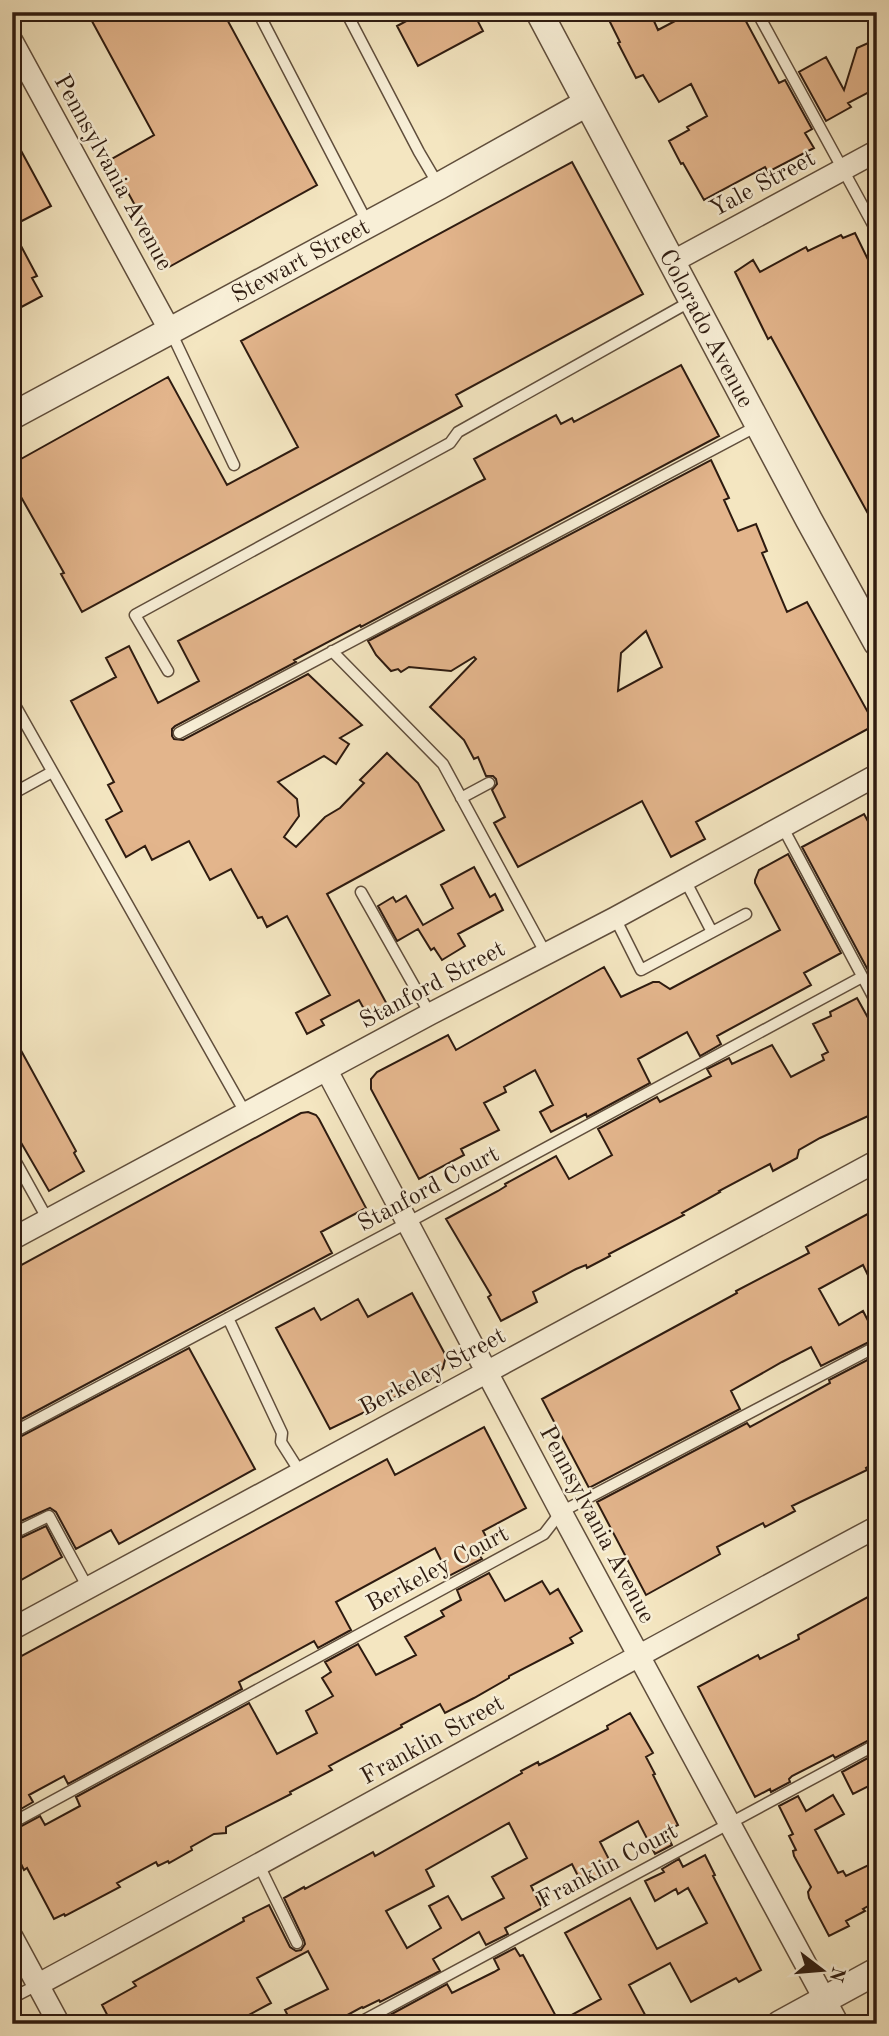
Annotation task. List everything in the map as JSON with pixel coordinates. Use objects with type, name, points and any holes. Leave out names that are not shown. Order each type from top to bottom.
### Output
[{"type":"street","name":"Colorado Avenue","points":[[539,12],[809,520],[873,626]]},
{"type":"street","name":"Pennsylvania Avenue","points":[[12,41],[169,330]]},
{"type":"street","name":"Stewart Street","points":[[12,416],[439,186],[587,103]]},
{"type":"street","name":"Yale Street","points":[[672,262],[877,151]]},
{"type":"street","name":"Stanford Street","points":[[12,1239],[430,1014],[615,918],[877,775]]},
{"type":"street","name":"Pennsylvania Avenue","points":[[327,1071],[561,1512],[838,2024]]},
{"type":"street","name":"Berkeley Street","points":[[12,1629],[877,1161]]},
{"type":"street","name":"Franklin Street","points":[[39,1984],[259,1866],[638,1654],[877,1527]]},
{"type":"street","points":[[12,1937],[39,1984],[57,2023]]},
{"type":"street","points":[[780,2024],[877,1971]]},
{"type":"lane","points":[[258,12],[368,224]]},
{"type":"lane","points":[[346,12],[439,186]]},
{"type":"lane","points":[[757,12],[877,232]]},
{"type":"lane","points":[[168,671],[135,615],[450,443],[458,432],[693,300]]},
{"type":"lane","points":[[169,330],[234,465]]},
{"type":"lane","points":[[179,733],[759,425]]},
{"type":"lane","points":[[332,651],[443,764],[546,954]]},
{"type":"lane","points":[[12,700],[246,1114]]},
{"type":"lane","points":[[12,794],[52,772]]},
{"type":"lane","points":[[461,798],[489,783]]},
{"type":"lane","points":[[782,826],[877,1004]]},
{"type":"lane","points":[[685,880],[712,932]]},
{"type":"lane","points":[[361,892],[430,1014]]},
{"type":"lane","points":[[615,918],[641,970],[746,914]]},
{"type":"lane","name":"Stanford Court","points":[[12,1433],[862,977]]},
{"type":"lane","points":[[12,1155],[48,1220]]},
{"type":"lane","points":[[228,1318],[282,1433],[281,1442],[300,1472]]},
{"type":"lane","name":"Berkeley Court","points":[[12,1823],[544,1534],[561,1512],[877,1346]]},
{"type":"lane","points":[[12,1534],[49,1516],[88,1588]]},
{"type":"lane","name":"Franklin Court","points":[[357,2024],[877,1744]]},
{"type":"lane","points":[[259,1866],[297,1942]]},
{"type":"lane","name":"Franklin Street","points":[[12,1998],[39,1984]]},
{"type":"building","points":[[87,12],[223,12],[317,185],[169,267],[110,160],[154,135]]},
{"type":"building","points":[[423,12],[473,12],[483,31],[418,66],[397,26]]},
{"type":"building","points":[[605,12],[650,12],[658,30],[692,12],[741,12],[779,83],[785,80],[812,129],[805,133],[814,148],[768,172],[765,167],[704,200],[669,141],[707,116],[691,84],[659,102],[643,75],[636,78]]},
{"type":"building","points":[[877,39],[877,88],[848,103],[851,107],[826,121],[799,72],[826,57],[844,90],[857,48]]},
{"type":"building","points":[[12,134],[51,206],[12,226]]},
{"type":"building","points":[[572,162],[643,294],[456,395],[462,406],[82,612],[61,574],[64,573],[12,481],[12,464],[168,377],[227,485],[298,447],[241,341]]},
{"type":"building","points":[[12,229],[37,276],[32,278],[42,296],[12,312]]},
{"type":"building","points":[[855,233],[877,278],[877,530],[771,337],[768,339],[735,272],[753,260],[760,272],[806,247],[808,251],[841,235],[843,238]]},
{"type":"building","points":[[681,365],[719,436],[294,660],[296,662],[172,729],[174,739],[183,740],[308,674],[362,725],[340,738],[349,744],[336,764],[324,756],[278,782],[297,799],[299,816],[284,837],[296,847],[325,817],[340,808],[364,783],[360,780],[387,753],[418,783],[444,830],[327,894],[389,1008],[369,1018],[359,1000],[321,1020],[324,1025],[307,1034],[296,1013],[330,995],[287,916],[267,927],[262,917],[258,918],[231,869],[210,880],[189,841],[152,860],[145,846],[126,857],[106,820],[122,811],[108,785],[114,782],[71,701],[116,677],[106,658],[129,646],[158,703],[199,681],[178,641],[485,479],[474,459],[556,415],[561,424],[572,418],[574,422]]},
{"type":"building","points":[[711,460],[729,498],[724,500],[738,531],[756,524],[767,551],[762,553],[787,612],[807,602],[875,725],[696,822],[705,839],[671,857],[642,801],[518,867],[494,823],[505,817],[492,790],[497,784],[496,779],[486,776],[478,757],[474,759],[464,740],[430,707],[476,659],[474,657],[451,671],[409,667],[401,672],[398,669],[391,671],[376,655],[368,641]],"holes":[[[646,631],[662,667],[618,691],[621,653]]]},
{"type":"building","points":[[864,814],[877,838],[877,987],[802,847]]},
{"type":"building","points":[[788,854],[841,953],[804,973],[811,985],[717,1036],[721,1044],[700,1056],[687,1032],[638,1059],[650,1083],[587,1117],[586,1114],[551,1132],[540,1112],[553,1105],[535,1070],[504,1087],[506,1092],[484,1103],[499,1130],[461,1149],[464,1155],[419,1179],[371,1089],[371,1079],[377,1072],[448,1035],[456,1050],[604,967],[621,997],[653,982],[659,982],[670,989],[780,930],[755,880],[759,870]]},
{"type":"building","points":[[474,867],[490,897],[495,894],[503,910],[458,934],[465,946],[442,960],[434,948],[431,950],[418,929],[397,941],[378,906],[393,897],[396,902],[406,896],[423,925],[453,908],[441,885]]},
{"type":"building","points":[[857,998],[877,1034],[877,1112],[820,1138],[799,1150],[797,1158],[773,1171],[770,1164],[682,1213],[684,1215],[609,1254],[610,1256],[587,1268],[586,1265],[576,1269],[533,1292],[537,1302],[501,1321],[488,1297],[491,1295],[446,1219],[556,1156],[569,1179],[612,1155],[598,1129],[657,1097],[660,1102],[711,1076],[707,1069],[729,1058],[732,1064],[772,1045],[791,1077],[824,1060],[822,1055],[828,1052],[813,1024],[831,1016],[830,1012]]},
{"type":"building","points":[[12,1034],[76,1151],[74,1153],[84,1171],[49,1191],[12,1127]]},
{"type":"building","points":[[308,1112],[319,1119],[366,1208],[321,1232],[332,1253],[12,1424],[12,1270],[301,1113]]},
{"type":"building","points":[[877,1209],[877,1294],[863,1265],[819,1289],[839,1325],[863,1311],[877,1338],[821,1366],[811,1347],[782,1362],[731,1391],[740,1409],[589,1488],[542,1399],[809,1253],[806,1247]]},
{"type":"building","points":[[412,1293],[446,1356],[443,1368],[407,1389],[408,1391],[330,1429],[276,1328],[314,1308],[321,1320],[358,1299],[368,1317]]},
{"type":"building","points":[[189,1348],[255,1469],[119,1544],[111,1530],[76,1549],[56,1512],[50,1508],[12,1525],[12,1441]]},
{"type":"building","points":[[877,1355],[877,1462],[866,1468],[867,1470],[792,1506],[795,1511],[765,1527],[763,1523],[717,1547],[720,1554],[646,1595],[597,1502],[747,1423],[750,1427]]},
{"type":"building","points":[[484,1427],[526,1508],[483,1531],[492,1548],[479,1555],[482,1559],[449,1576],[435,1548],[336,1602],[351,1630],[318,1648],[314,1641],[239,1682],[242,1689],[68,1784],[64,1776],[29,1795],[33,1802],[12,1814],[12,1661],[387,1459],[395,1475]]},
{"type":"building","points":[[46,1526],[62,1557],[12,1585],[12,1542]]},
{"type":"building","points":[[489,1573],[505,1601],[542,1581],[550,1594],[558,1589],[582,1631],[570,1638],[573,1643],[509,1676],[474,1698],[445,1713],[440,1704],[329,1766],[332,1770],[290,1792],[291,1794],[226,1827],[226,1833],[214,1834],[169,1863],[168,1861],[158,1866],[156,1862],[117,1883],[120,1887],[65,1916],[64,1914],[54,1919],[27,1868],[24,1870],[19,1860],[12,1864],[12,1831],[40,1816],[45,1825],[80,1806],[76,1797],[249,1703],[277,1754],[317,1733],[306,1711],[333,1696],[322,1678],[331,1672],[325,1662],[358,1644],[376,1675],[416,1655],[405,1637],[444,1616],[441,1611],[461,1600],[457,1590]]},
{"type":"building","points":[[877,1592],[877,1736],[792,1776],[790,1782],[771,1792],[770,1789],[755,1797],[698,1687],[758,1655],[760,1659],[799,1639],[798,1635]]},
{"type":"building","points":[[630,1713],[653,1753],[646,1757],[678,1825],[665,1831],[672,1845],[655,1854],[638,1821],[600,1842],[614,1869],[583,1886],[572,1864],[531,1886],[542,1908],[505,1928],[508,1934],[486,1945],[479,1932],[433,1959],[440,1971],[331,2024],[292,2024],[285,2010],[328,1989],[308,1951],[257,1978],[271,2003],[232,2024],[112,2024],[102,2005],[136,1986],[133,1982],[269,1905],[290,1947],[296,1951],[301,1950],[305,1944],[304,1940],[284,1898],[373,1852],[375,1856],[522,1773],[521,1771],[538,1762],[539,1765],[608,1729],[607,1726]],"holes":[[[509,1823],[527,1858],[492,1877],[504,1898],[462,1920],[448,1896],[429,1906],[441,1928],[407,1948],[386,1911],[434,1886],[426,1870]]]},
{"type":"building","points":[[877,1753],[877,1782],[853,1794],[842,1772]]},
{"type":"building","points":[[833,1795],[844,1814],[815,1830],[838,1873],[843,1871],[846,1876],[877,1861],[877,1901],[846,1921],[849,1926],[829,1936],[809,1898],[811,1887],[794,1856],[793,1851],[796,1850],[789,1836],[793,1834],[779,1806],[798,1796],[806,1811]]},
{"type":"building","points":[[705,1855],[761,1970],[739,1982],[736,1978],[691,2002],[670,1963],[629,1985],[650,2024],[392,2024],[388,2016],[447,1984],[452,1993],[499,1969],[494,1959],[515,1948],[520,1956],[523,1955],[559,2022],[601,1999],[565,1933],[630,1898],[657,1949],[707,1923],[688,1888],[678,1894],[676,1889],[655,1901],[645,1881],[664,1872],[662,1869],[679,1859],[683,1867]]}]
